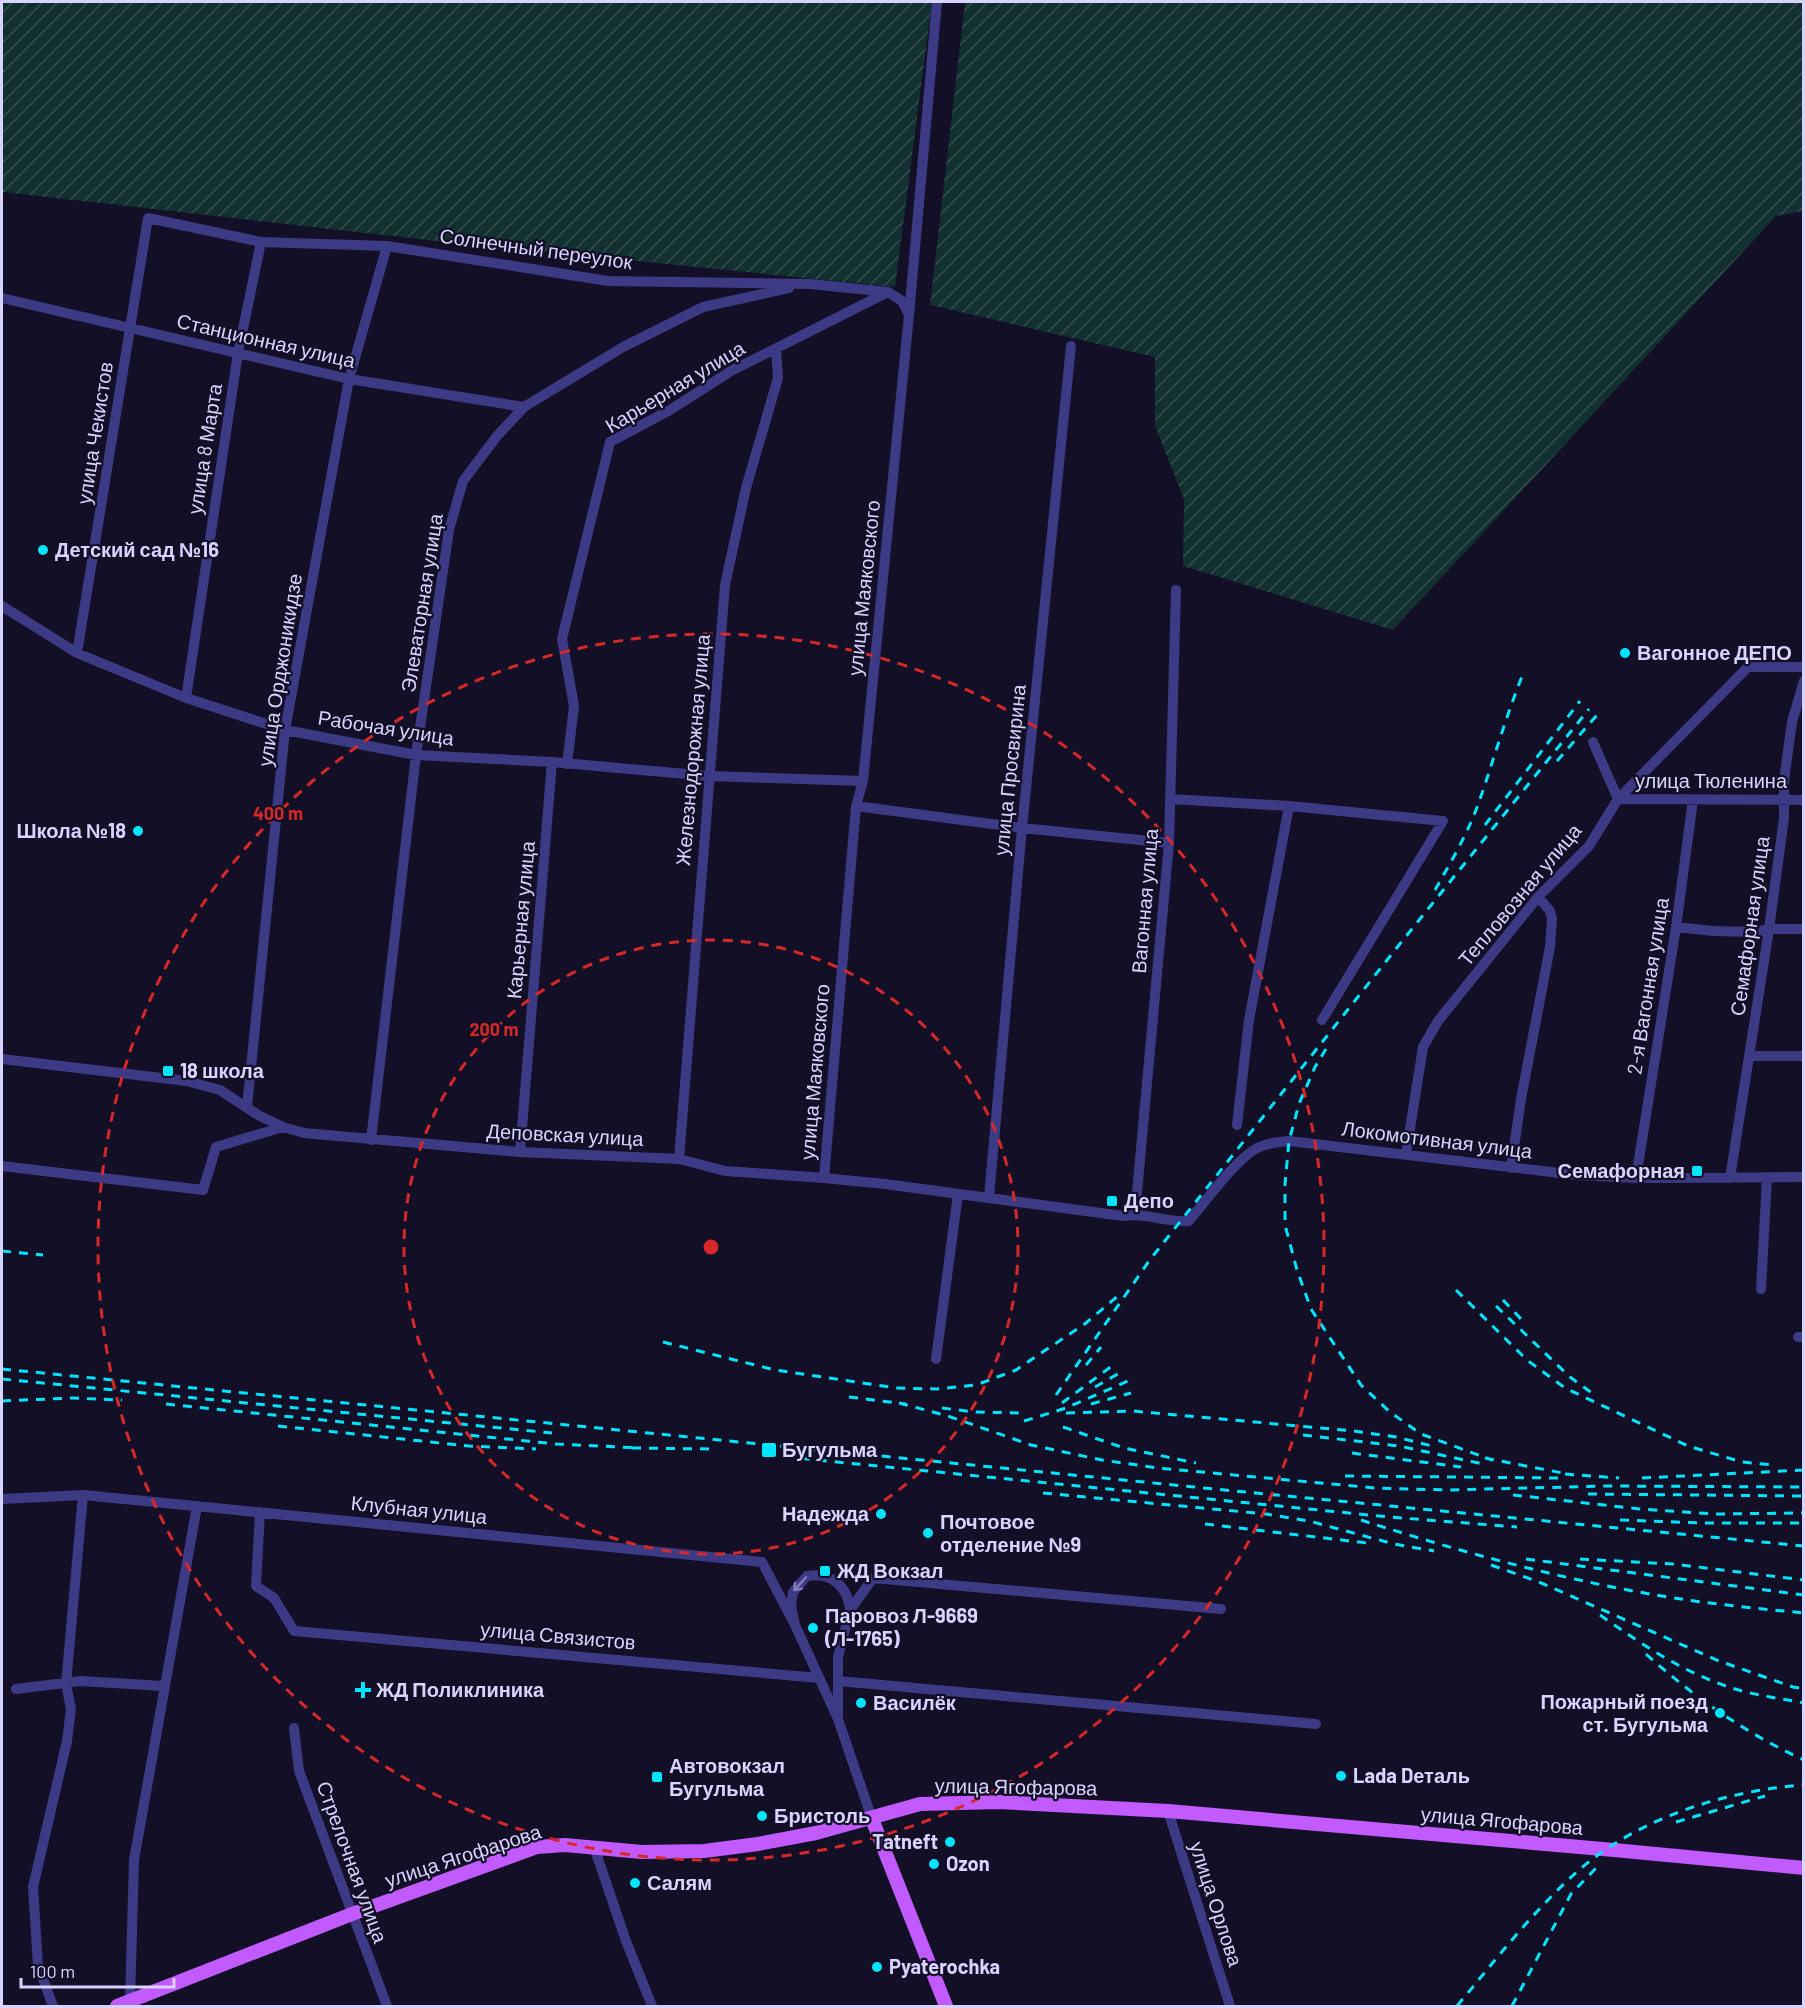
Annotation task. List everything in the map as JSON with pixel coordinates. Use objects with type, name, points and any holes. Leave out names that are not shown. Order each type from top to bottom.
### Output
[{"type":"main road","name":"улица Ягофарова","points":[[117,2007],[352,1914],[537,1848],[565,1845],[642,1852],[704,1851],[758,1844],[835,1828],[920,1804],[999,1802],[1168,1811],[1803,1868]]},
{"type":"main road","points":[[872,1818],[946,2007]]},
{"type":"street","name":"улица Маяковского","points":[[824,1178],[856,806],[863,781],[937,2]]},
{"type":"street","name":"Солнечный переулок","points":[[148,218],[261,242],[387,246],[608,281],[810,284],[888,292]]},
{"type":"street","name":"улица Чекистов","points":[[77,653],[148,218]]},
{"type":"street","name":"улица 8 Марта","points":[[186,698],[238,353],[261,242]]},
{"type":"street","name":"улица Орджоникидзе","points":[[247,1107],[285,730],[349,379],[387,246]]},
{"type":"street","name":"Элеваторная улица","points":[[371,1140],[416,755],[449,530],[463,482],[497,436],[524,407],[623,347],[703,307],[810,284]]},
{"type":"street","points":[[888,292],[902,301],[909,315]]},
{"type":"street","name":"Карьерная улица","points":[[567,764],[574,706],[562,639],[610,442],[670,410],[730,371],[888,292]]},
{"type":"street","name":"Станционная улица","points":[[2,298],[349,379],[524,407]]},
{"type":"street","name":"улица Просвирина","points":[[989,1197],[1022,828],[1071,346]]},
{"type":"street","name":"Железнодорожная улица","points":[[679,1159],[725,585],[746,488],[778,378],[776,349]]},
{"type":"street","name":"Вагонная улица","points":[[1135,1214],[1169,843],[1176,590]]},
{"type":"street","name":"Рабочая улица","points":[[2,606],[77,653],[186,698],[285,730],[416,755],[552,762],[708,776],[863,781]]},
{"type":"street","name":"Тепловозная улица","points":[[1406,1154],[1423,1047],[1438,1021],[1538,897],[1588,846],[1618,799],[1748,667],[1803,667]]},
{"type":"street","name":"Семафорная улица","points":[[1730,1178],[1770,929],[1784,818],[1784,780],[1792,722],[1803,681]]},
{"type":"street","points":[[1593,741],[1618,799]]},
{"type":"street","name":"Карьерная улица","points":[[520,1152],[552,762]]},
{"type":"street","points":[[1170,799],[1289,806],[1443,821],[1323,1020]]},
{"type":"street","name":"улица Тюленина","points":[[1618,799],[1803,800]]},
{"type":"street","name":"2-я Вагонная улица","points":[[1636,1178],[1676,927],[1693,800]]},
{"type":"street","points":[[856,806],[1022,828],[1169,843]]},
{"type":"street","points":[[1237,1125],[1249,1020],[1289,806]]},
{"type":"street","points":[[1511,1168],[1521,1099],[1550,947],[1552,919],[1550,911],[1538,897]]},
{"type":"street","points":[[1676,927],[1734,932],[1803,929]]},
{"type":"street","points":[[1749,1056],[1803,1056]]},
{"type":"street","name":"Деповская улица","points":[[2,1059],[187,1081],[220,1090],[283,1128],[304,1133],[520,1152],[679,1159],[725,1171],[824,1178],[989,1197],[1123,1216],[1135,1214]]},
{"type":"street","points":[[2,1166],[203,1190],[216,1148],[283,1128]]},
{"type":"street","name":"Локомотивная улица","points":[[1135,1214],[1180,1222],[1189,1221],[1243,1158],[1257,1148],[1271,1143],[1304,1142],[1576,1175],[1636,1178],[1803,1177]]},
{"type":"street","points":[[1761,1289],[1767,1178]]},
{"type":"street","points":[[936,1359],[958,1194]]},
{"type":"street","points":[[53,2007],[38,1966],[33,1887],[67,1741],[71,1709],[66,1684],[83,1495]]},
{"type":"street","name":"Клубная улица","points":[[2,1499],[83,1495],[762,1562],[795,1625]]},
{"type":"street","points":[[130,2001],[134,1860],[197,1506]]},
{"type":"street","name":"улица Связистов","points":[[260,1512],[256,1586],[274,1598],[294,1631],[819,1678]]},
{"type":"street","points":[[850,1610],[847,1596],[837,1582],[822,1575],[807,1576],[793,1592],[791,1606],[795,1625],[838,1719],[872,1818]]},
{"type":"street","points":[[838,1719],[838,1657],[850,1610],[873,1578],[1221,1609]]},
{"type":"street","points":[[838,1681],[1316,1724]]},
{"type":"street","points":[[16,1689],[80,1682],[164,1686]]},
{"type":"street","name":"Стрелочная улица","points":[[294,1728],[299,1771],[387,2007]]},
{"type":"street","name":"улица Орлова","points":[[1168,1811],[1230,2007]]},
{"type":"street","points":[[594,1847],[626,1941],[652,2007]]},
{"type":"green space","points":[[2,2],[932,2],[895,287],[437,241],[2,192]]},
{"type":"green space","points":[[965,2],[1803,2],[1803,211],[1776,216],[1393,630],[1183,566],[1184,499],[1155,426],[1155,357],[930,305]]},
{"type":"railway","points":[[1435,890],[1475,814],[1523,674]]},
{"type":"railway","points":[[1485,825],[1580,701]]},
{"type":"railway","points":[[1056,1395],[1149,1261],[1589,709]]},
{"type":"railway","points":[[1557,761],[1597,715]]},
{"type":"railway","points":[[1326,1049],[1315,1067],[1299,1104],[1289,1141],[1285,1184],[1285,1225],[1297,1270],[1311,1309],[1361,1385],[1390,1412],[1421,1434],[1492,1460]]},
{"type":"railway","points":[[2,1251],[43,1255]]},
{"type":"railway","points":[[1456,1290],[1527,1360],[1565,1388],[1688,1446],[1742,1462],[1774,1465]]},
{"type":"railway","points":[[663,1342],[775,1370],[896,1388],[937,1389],[976,1385],[1016,1370],[1086,1323],[1119,1295]]},
{"type":"railway","points":[[1503,1300],[1521,1319]]},
{"type":"railway","points":[[1496,1306],[1570,1377],[1596,1396]]},
{"type":"railway","points":[[1086,1365],[1101,1347]]},
{"type":"railway","points":[[1062,1403],[1116,1363]]},
{"type":"railway","points":[[2,1369],[1804,1546]]},
{"type":"railway","points":[[1095,1387],[1123,1371]]},
{"type":"railway","points":[[2,1379],[552,1433]]},
{"type":"railway","points":[[1024,1421],[1066,1408],[1128,1381]]},
{"type":"railway","points":[[1091,1404],[1131,1393]]},
{"type":"railway","points":[[849,1397],[906,1404]]},
{"type":"railway","points":[[2,1401],[71,1398],[122,1400]]},
{"type":"railway","points":[[899,1403],[948,1416],[1031,1445],[1102,1460],[1158,1468],[1375,1488],[1447,1490],[1608,1486],[1804,1487]]},
{"type":"railway","points":[[166,1404],[556,1444],[641,1448]]},
{"type":"railway","points":[[942,1408],[974,1412],[1023,1413]]},
{"type":"railway","points":[[1066,1413],[1133,1411],[1354,1431],[1396,1437],[1432,1446]]},
{"type":"railway","points":[[278,1426],[469,1446],[536,1449]]},
{"type":"railway","points":[[1063,1427],[1124,1448],[1196,1463]]},
{"type":"railway","points":[[1303,1435],[1399,1446],[1483,1464]]},
{"type":"railway","points":[[632,1448],[713,1449]]},
{"type":"railway","points":[[1352,1453],[1461,1467]]},
{"type":"railway","points":[[767,1455],[1389,1517],[1517,1527]]},
{"type":"railway","points":[[1485,1458],[1573,1475]]},
{"type":"railway","points":[[1642,1478],[1804,1470]]},
{"type":"railway","points":[[1565,1474],[1619,1478]]},
{"type":"railway","points":[[1345,1476],[1561,1478]]},
{"type":"railway","points":[[1043,1493],[1266,1514],[1309,1521],[1394,1544],[1434,1551]]},
{"type":"railway","points":[[1588,1494],[1804,1496]]},
{"type":"railway","points":[[1513,1495],[1640,1509],[1715,1514],[1804,1513]]},
{"type":"railway","points":[[1361,1520],[1479,1555],[1600,1585],[1696,1601],[1804,1613]]},
{"type":"railway","points":[[1620,1520],[1804,1523]]},
{"type":"railway","points":[[1205,1524],[1367,1543]]},
{"type":"railway","points":[[1526,1559],[1804,1595]]},
{"type":"railway","points":[[1580,1559],[1673,1564],[1804,1580]]},
{"type":"railway","points":[[1491,1565],[1539,1582],[1719,1661],[1804,1689]]},
{"type":"railway","points":[[1600,1615],[1660,1655],[1709,1680],[1745,1692],[1804,1703]]},
{"type":"railway","points":[[1646,1654],[1721,1713],[1761,1738],[1804,1760]]},
{"type":"railway","points":[[1457,2006],[1538,1910],[1592,1859],[1619,1841],[1647,1826],[1708,1802],[1772,1788],[1804,1785]]},
{"type":"railway","points":[[1676,1822],[1765,1796]]},
{"type":"railway","points":[[1512,2006],[1571,1894],[1600,1864]]},
{"type":"place","name":"Детский сад №16","points":[[43,550]]},
{"type":"place","name":"Вагонное ДЕПО","points":[[1625,653]]},
{"type":"place","name":"Школа №18","points":[[138,831]]},
{"type":"place","name":"18 школа","points":[[168,1071]]},
{"type":"place","name":"Семафорная","points":[[1697,1171]]},
{"type":"place","name":"Депо","points":[[1112,1201]]},
{"type":"place","name":"Бугульма","points":[[769,1450]]},
{"type":"place","name":"Надежда","points":[[881,1514]]},
{"type":"place","name":"Почтовое отделение №9","points":[[928,1533]]},
{"type":"place","name":"ЖД Вокзал","points":[[825,1571]]},
{"type":"place","name":"Паровоз Л-9669 (Л-1765)","points":[[813,1628]]},
{"type":"place","name":"ЖД Поликлиника","points":[[363,1690]]},
{"type":"place","name":"Василёк","points":[[861,1703]]},
{"type":"place","name":"Пожарный поезд ст. Бугульма","points":[[1720,1713]]},
{"type":"place","name":"Lada Dеталь","points":[[1341,1776]]},
{"type":"place","name":"Автовокзал Бугульма","points":[[657,1777]]},
{"type":"place","name":"Бристоль","points":[[762,1816]]},
{"type":"place","name":"Tatneft","points":[[950,1842]]},
{"type":"place","name":"Ozon","points":[[934,1864]]},
{"type":"place","name":"Салям","points":[[635,1883]]},
{"type":"place","name":"Pyaterochka","points":[[877,1967]]}]
